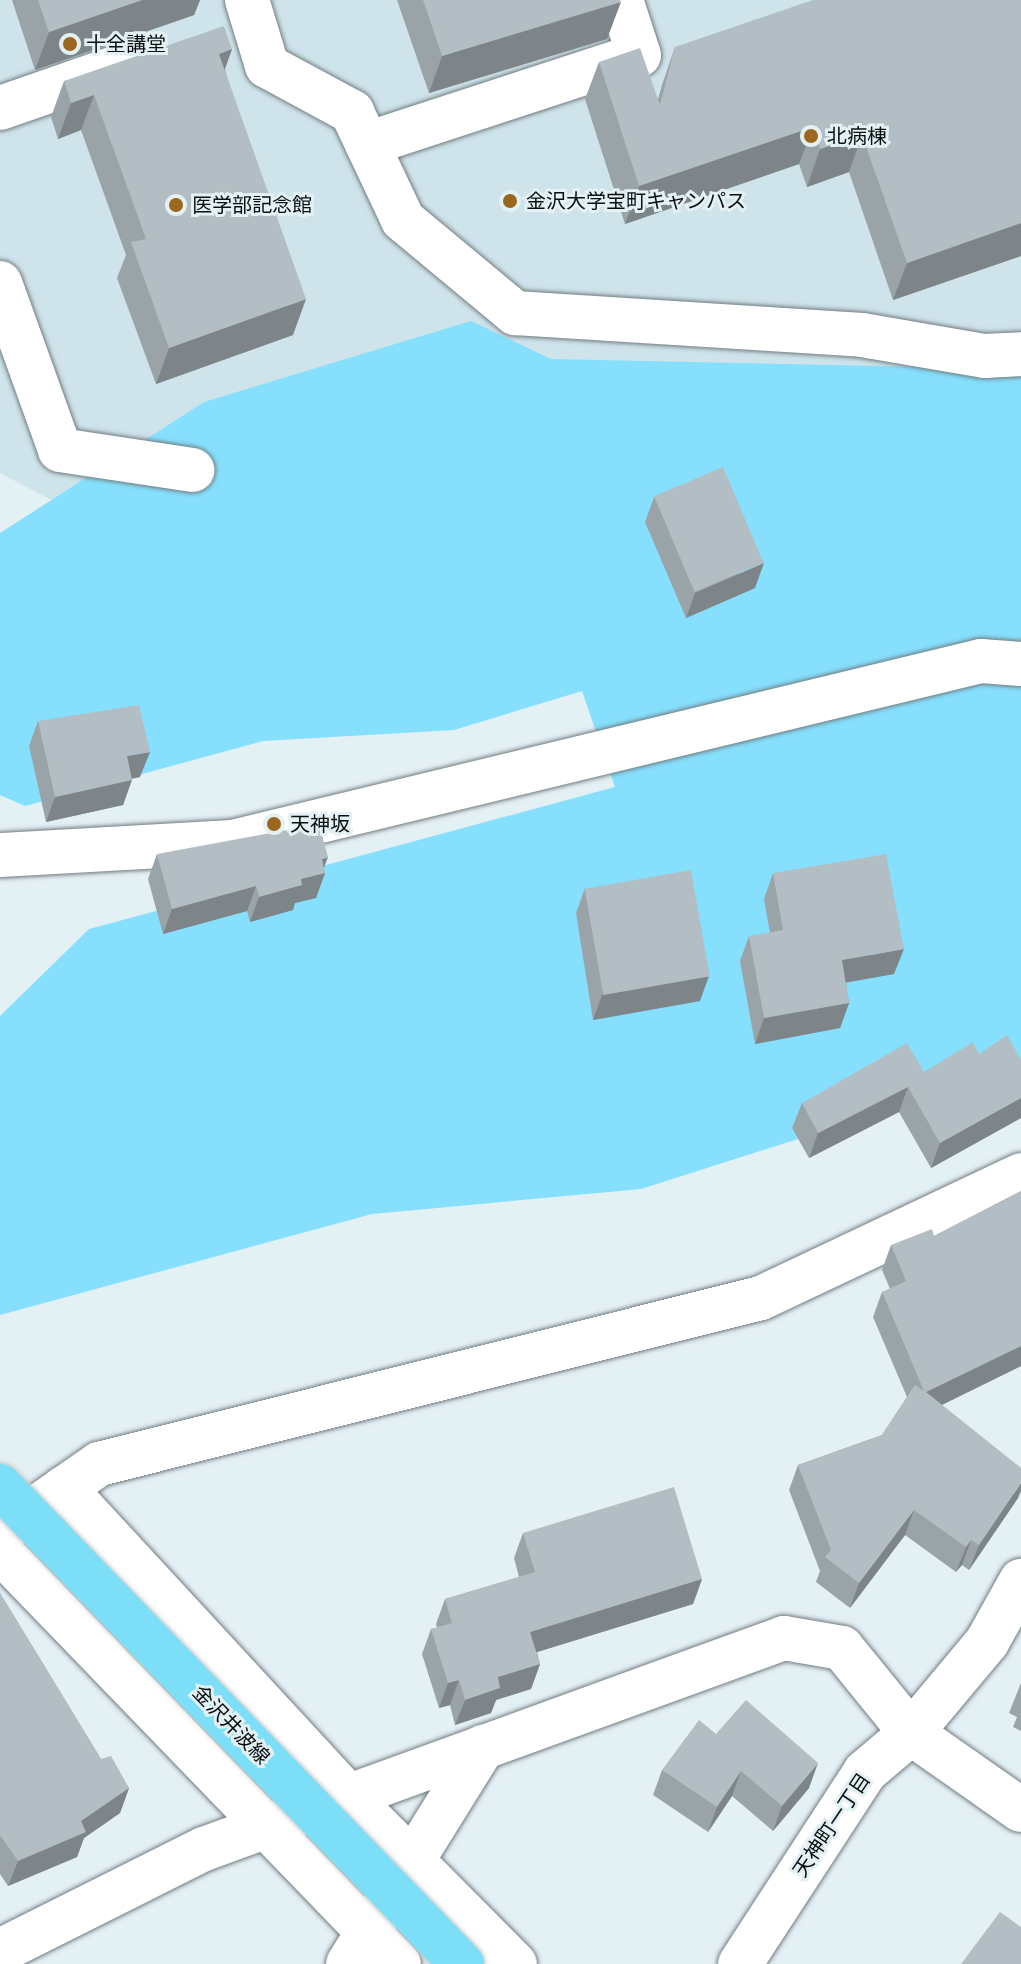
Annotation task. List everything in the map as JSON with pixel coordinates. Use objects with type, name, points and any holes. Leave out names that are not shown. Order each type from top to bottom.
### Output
[{"type":"main road","name":"金沢井波線","points":[[0,1486],[462,1964]]},
{"type":"street","points":[[367,144],[639,55],[621,0]]},
{"type":"street","points":[[208,36],[250,10],[267,66],[352,112],[403,220],[515,313],[862,335],[985,356],[1021,354]]},
{"type":"street","points":[[0,108],[164,51]]},
{"type":"street","points":[[0,283],[11,347],[60,450],[193,470]]},
{"type":"street","points":[[0,855],[233,842],[981,661],[1021,664]]},
{"type":"street","points":[[0,1533],[99,1464],[761,1298],[1021,1175]]},
{"type":"street","points":[[64,1488],[348,1796],[515,1964]]},
{"type":"street","points":[[0,1551],[261,1828],[358,1949],[399,1964]]},
{"type":"street","name":"天神町一丁目","points":[[740,1964],[865,1772],[911,1733],[987,1642],[1021,1581]]},
{"type":"street","points":[[0,1951],[261,1828],[784,1638],[842,1648],[911,1733],[1021,1810]]},
{"type":"street","points":[[358,1949],[483,1747]]},
{"type":"shaded area","name":"金沢大学宝町キャンパス","points":[[0,0],[1021,0],[1021,412],[208,582],[0,473]]},
{"type":"shaded area","points":[[471,321],[551,359],[1021,369],[1021,1068],[641,1189],[372,1214],[0,1315],[0,1016],[89,929],[615,787],[582,691],[454,730],[263,741],[25,806],[0,795],[0,533],[204,402]]},
{"type":"building","points":[[38,0],[142,0],[49,32]]},
{"type":"building","points":[[423,0],[620,0],[621,2],[442,56]]},
{"type":"building","name":"北病棟","points":[[813,0],[1021,0],[1021,223],[907,263],[862,135],[820,149],[813,127],[639,186],[599,62],[640,48],[660,105],[675,47]]},
{"type":"building","name":"医学部記念館","points":[[224,26],[232,49],[219,54],[306,299],[169,348],[131,242],[146,239],[94,95],[71,103],[64,81]]},
{"type":"building","points":[[723,467],[764,563],[695,592],[654,496]]},
{"type":"building","points":[[139,705],[150,752],[127,756],[132,780],[55,797],[38,721]]},
{"type":"building","points":[[319,824],[328,857],[322,859],[325,873],[301,879],[302,885],[259,897],[256,886],[172,909],[157,854]]},
{"type":"building","points":[[886,854],[904,949],[842,960],[849,1003],[764,1018],[749,936],[783,930],[773,873]]},
{"type":"building","points":[[691,870],[710,976],[603,995],[585,889]]},
{"type":"building","points":[[1007,1035],[1021,1060],[1021,1098],[940,1143],[908,1087],[818,1133],[802,1103],[907,1043],[924,1072],[973,1042],[979,1054]]},
{"type":"building","points":[[1021,1191],[1021,1346],[926,1392],[1021,1468],[1021,1483],[979,1545],[971,1540],[966,1547],[914,1510],[859,1583],[825,1557],[831,1550],[798,1465],[882,1435],[915,1385],[924,1391],[882,1292],[906,1281],[891,1245],[932,1229],[934,1236]]},
{"type":"building","points":[[674,1487],[702,1579],[530,1632],[540,1664],[498,1677],[500,1688],[465,1700],[459,1680],[448,1683],[431,1629],[452,1623],[445,1599],[535,1572],[523,1533]]},
{"type":"building","points":[[0,1593],[101,1759],[111,1756],[129,1788],[81,1821],[86,1832],[18,1861],[0,1835]]},
{"type":"building","points":[[746,1700],[818,1763],[782,1806],[741,1771],[717,1807],[662,1770],[699,1720],[716,1734]]},
{"type":"building","points":[[1000,1912],[1021,1927],[1021,1964],[961,1964]]},
{"type":"place","name":"十全講堂","points":[[70,44]]},
{"type":"place","name":"北病棟","points":[[811,136]]},
{"type":"place","name":"金沢大学宝町キャンパス","points":[[510,201]]},
{"type":"place","name":"医学部記念館","points":[[176,205]]},
{"type":"place","name":"天神坂","points":[[274,824]]}]
